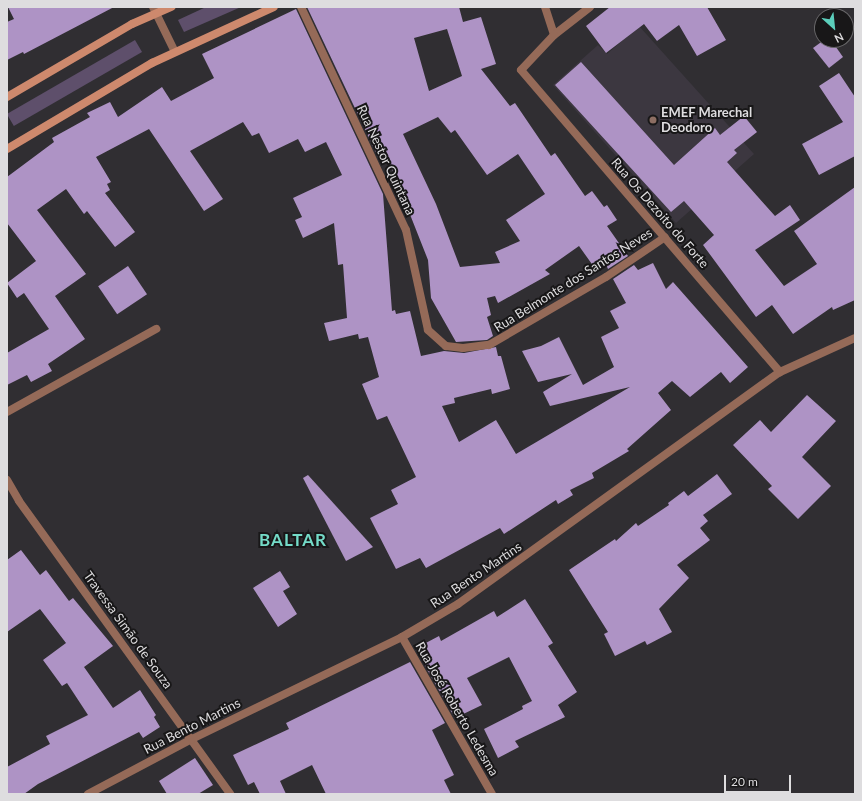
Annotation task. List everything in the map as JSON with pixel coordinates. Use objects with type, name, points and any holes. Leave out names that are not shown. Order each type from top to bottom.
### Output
[{"type":"main road","points":[[7,97],[155,10],[171,7]]},
{"type":"main road","points":[[7,149],[152,63],[274,7]]},
{"type":"street","name":"Rua Nestor Quintana","points":[[301,7],[406,230],[428,330]]},
{"type":"street","points":[[545,7],[554,35],[590,7]]},
{"type":"street","points":[[155,10],[175,52]]},
{"type":"street","name":"Rua Os Dezoito do Forte","points":[[554,35],[521,70],[780,372]]},
{"type":"street","name":"Rua Belmonte dos Santos Neves","points":[[428,330],[446,346],[463,348],[490,345],[606,276],[665,237]]},
{"type":"street","points":[[7,412],[156,329]]},
{"type":"street","name":"Rua Bento Martins","points":[[88,794],[192,738],[402,637],[465,600],[780,372],[855,338]]},
{"type":"street","name":"Travessa Simão de Souza","points":[[7,480],[20,501],[192,738],[230,794]]},
{"type":"street","name":"Rua José Roberto Ledesma","points":[[402,637],[492,794]]},
{"type":"shaded area","points":[[206,7],[241,7],[184,32],[178,20]]},
{"type":"shaded area","name":"EMEF Marechal Deodoro","points":[[639,26],[754,154],[676,223],[553,85],[598,45],[607,54]]},
{"type":"shaded area","points":[[135,40],[142,52],[14,126],[7,114]]},
{"type":"building","points":[[8,7],[114,7],[24,54],[23,52],[7,60],[7,22],[14,19]]},
{"type":"building","points":[[307,7],[459,7],[463,22],[481,17],[496,64],[481,69],[510,106],[515,103],[551,156],[555,153],[585,196],[592,191],[604,207],[607,205],[617,220],[607,226],[628,256],[608,269],[604,260],[594,267],[579,246],[545,270],[550,274],[498,303],[495,296],[487,298],[491,315],[487,317],[493,336],[487,340],[456,342],[431,298],[428,260],[379,136],[380,161]],"holes":[[[447,29],[462,76],[429,91],[414,38]],[[438,117],[451,133],[455,130],[487,175],[518,154],[545,194],[506,220],[520,241],[495,252],[500,263],[460,267],[436,204],[403,134]]]},
{"type":"building","points":[[610,7],[707,7],[726,40],[697,56],[679,25],[657,41],[644,24],[606,53],[586,26]]},
{"type":"building","points":[[296,9],[383,194],[392,311],[395,310],[396,314],[410,311],[421,356],[444,351],[464,353],[496,347],[498,356],[501,356],[510,389],[492,394],[491,389],[454,398],[455,403],[442,406],[459,442],[496,420],[516,454],[630,387],[550,406],[543,392],[572,374],[538,382],[522,351],[541,346],[559,337],[583,385],[614,367],[601,337],[619,328],[610,311],[626,303],[613,279],[634,265],[638,270],[653,263],[666,289],[673,282],[748,367],[730,383],[721,372],[690,397],[672,381],[658,393],[671,410],[627,449],[629,451],[592,473],[594,478],[570,490],[573,495],[558,504],[556,500],[504,534],[500,528],[426,568],[420,558],[396,569],[370,518],[398,504],[391,490],[416,477],[387,416],[377,420],[362,384],[379,377],[368,337],[359,339],[358,334],[329,341],[324,323],[347,318],[343,264],[338,265],[334,223],[303,238],[295,220],[302,217],[293,198],[342,175],[326,142],[305,152],[298,139],[269,153],[259,133],[252,136],[243,122],[190,151],[223,199],[204,211],[149,129],[96,157],[111,182],[107,184],[110,190],[105,193],[135,232],[115,247],[87,211],[84,214],[66,189],[37,210],[86,274],[55,296],[85,339],[48,364],[52,371],[31,382],[27,375],[7,385],[7,353],[49,329],[24,293],[17,298],[7,283],[36,261],[7,223],[7,177],[54,142],[52,138],[90,117],[87,113],[110,102],[118,117],[162,87],[171,101],[214,78],[202,54]]},
{"type":"building","points":[[813,48],[837,48],[843,57],[829,68]]},
{"type":"building","points":[[581,62],[674,165],[715,128],[720,135],[744,116],[757,132],[734,150],[737,153],[727,162],[775,216],[790,205],[800,220],[755,250],[784,286],[817,264],[794,231],[855,187],[855,300],[833,310],[832,307],[793,334],[772,305],[756,317],[703,245],[714,235],[684,201],[671,212],[555,85]]},
{"type":"building","points":[[839,73],[855,97],[855,156],[819,175],[802,144],[843,122],[819,86]]},
{"type":"building","points":[[128,266],[147,294],[117,314],[98,286]]},
{"type":"building","points":[[807,395],[836,421],[802,457],[831,486],[798,519],[768,489],[772,486],[733,445],[760,420],[771,432]]},
{"type":"building","points":[[717,474],[732,494],[703,515],[708,521],[700,528],[710,540],[677,565],[689,578],[659,609],[672,632],[647,645],[645,641],[615,656],[604,634],[608,632],[569,570],[615,539],[616,541],[636,523],[638,526],[669,505],[668,503],[684,491],[688,496]]},
{"type":"building","points":[[308,475],[373,547],[346,561],[303,478]]},
{"type":"building","points":[[21,550],[40,575],[46,570],[69,601],[73,598],[113,646],[84,667],[113,708],[140,690],[156,715],[154,717],[160,727],[143,738],[139,732],[38,784],[24,794],[7,794],[7,767],[50,744],[46,736],[88,715],[67,683],[62,686],[43,660],[66,643],[40,609],[7,632],[7,560]]},
{"type":"building","points":[[280,571],[290,587],[283,591],[297,614],[278,627],[253,588]]},
{"type":"building","points":[[525,599],[553,643],[548,646],[577,692],[558,705],[565,717],[515,741],[519,747],[498,758],[484,729],[523,709],[522,706],[532,701],[509,657],[467,678],[482,705],[455,718],[420,657],[427,654],[422,645],[439,636],[441,641],[494,611],[497,617]]},
{"type":"building","points":[[410,662],[445,723],[432,730],[454,775],[444,780],[451,794],[326,794],[312,765],[280,781],[286,794],[260,794],[254,782],[248,785],[233,755],[289,729],[286,723]]},
{"type":"building","points":[[195,758],[213,785],[198,794],[167,794],[159,781]]},
{"type":"place","name":"EMEF Marechal Deodoro","points":[[653,120]]},
{"type":"district","name":"BALTAR","points":[[293,540]]}]
